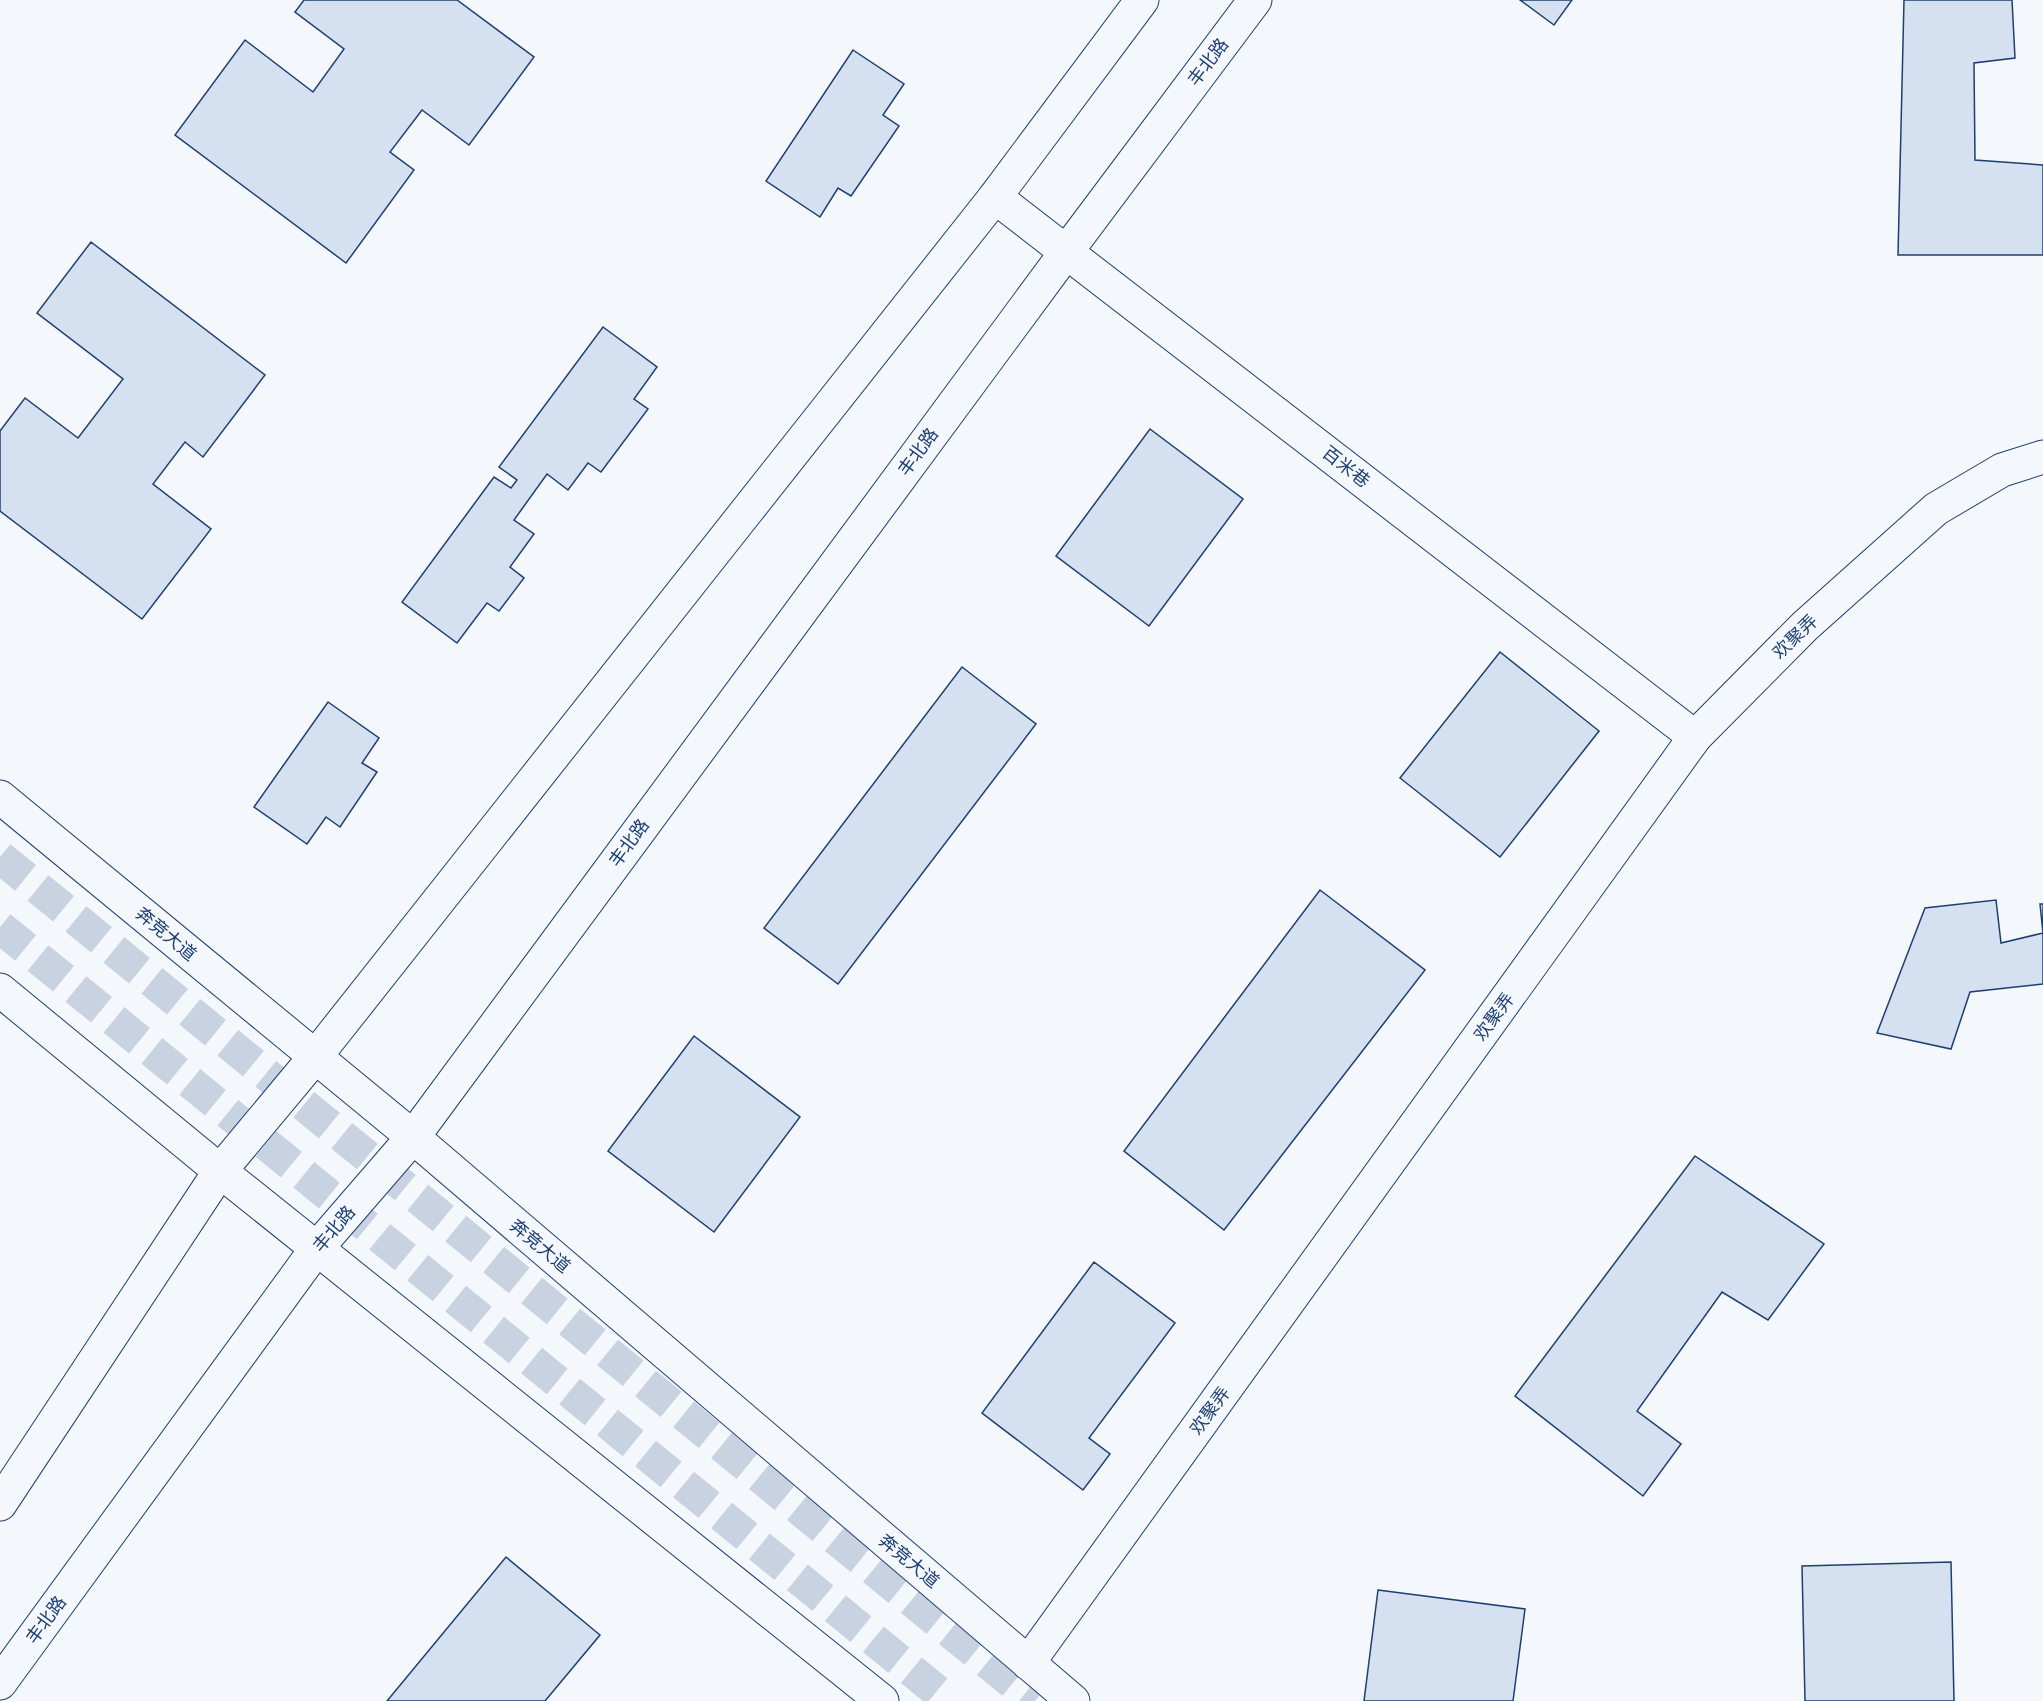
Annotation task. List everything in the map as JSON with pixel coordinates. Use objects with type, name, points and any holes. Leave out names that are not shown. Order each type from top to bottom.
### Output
[{"type":"main road","points":[[0,1504],[220,1171],[315,1057],[995,197],[1142,0]]},
{"type":"main road","name":"丰北路","points":[[0,1683],[317,1248],[412,1137],[1066,251],[1255,0]]},
{"type":"main road","name":"百米巷","points":[[995,197],[1695,738]]},
{"type":"main road","name":"欢聚弄","points":[[1028,1663],[1695,738],[1805,626],[1936,509],[2002,470],[2043,457]]},
{"type":"main road","name":"奔竞大道","points":[[0,797],[412,1137],[1073,1701]]},
{"type":"main road","points":[[0,990],[220,1171],[882,1701]]},
{"type":"building","points":[[304,0],[457,0],[534,57],[469,145],[422,110],[390,152],[414,170],[346,263],[175,135],[245,40],[313,92],[344,49],[295,12]]},
{"type":"building","points":[[1520,0],[1572,0],[1554,25]]},
{"type":"building","points":[[1904,0],[2012,0],[2015,58],[1974,63],[1975,160],[2043,165],[2043,255],[1898,255]]},
{"type":"building","points":[[853,50],[904,84],[883,115],[899,126],[851,196],[838,188],[820,217],[766,181]]},
{"type":"building","points":[[91,242],[265,375],[203,457],[185,442],[153,484],[211,529],[142,619],[0,511],[0,431],[25,398],[78,438],[123,379],[37,313]]},
{"type":"building","points":[[603,327],[657,367],[634,399],[648,409],[601,472],[588,463],[568,490],[547,474],[514,520],[534,534],[510,567],[524,578],[499,611],[487,603],[457,643],[402,602],[494,477],[511,488],[517,480],[499,467]]},
{"type":"building","points":[[1150,429],[1243,499],[1149,626],[1056,556]]},
{"type":"building","points":[[1500,652],[1599,731],[1500,857],[1400,778]]},
{"type":"building","points":[[962,667],[1036,724],[838,984],[764,928]]},
{"type":"building","points":[[328,702],[379,738],[362,763],[377,772],[340,827],[326,817],[307,844],[254,807]]},
{"type":"building","points":[[1320,890],[1425,970],[1224,1230],[1124,1151]]},
{"type":"building","points":[[1996,900],[2001,943],[2043,933],[2043,984],[1970,992],[1951,1049],[1877,1033],[1925,908]]},
{"type":"building","points":[[2040,904],[2043,904],[2043,933]]},
{"type":"building","points":[[694,1036],[800,1117],[714,1232],[608,1151]]},
{"type":"building","points":[[1695,1156],[1824,1244],[1768,1320],[1722,1292],[1637,1411],[1681,1444],[1643,1496],[1515,1396]]},
{"type":"building","points":[[1094,1262],[1175,1323],[1089,1438],[1110,1454],[1083,1490],[982,1413]]},
{"type":"building","points":[[506,1557],[600,1635],[545,1701],[387,1701]]},
{"type":"building","points":[[1951,1562],[1954,1701],[1805,1701],[1802,1566]]},
{"type":"building","points":[[1378,1590],[1525,1609],[1513,1701],[1364,1701]]},
{"type":"tunnel","points":[[0,857],[1035,1701]]},
{"type":"tunnel","points":[[0,927],[949,1701]]}]
